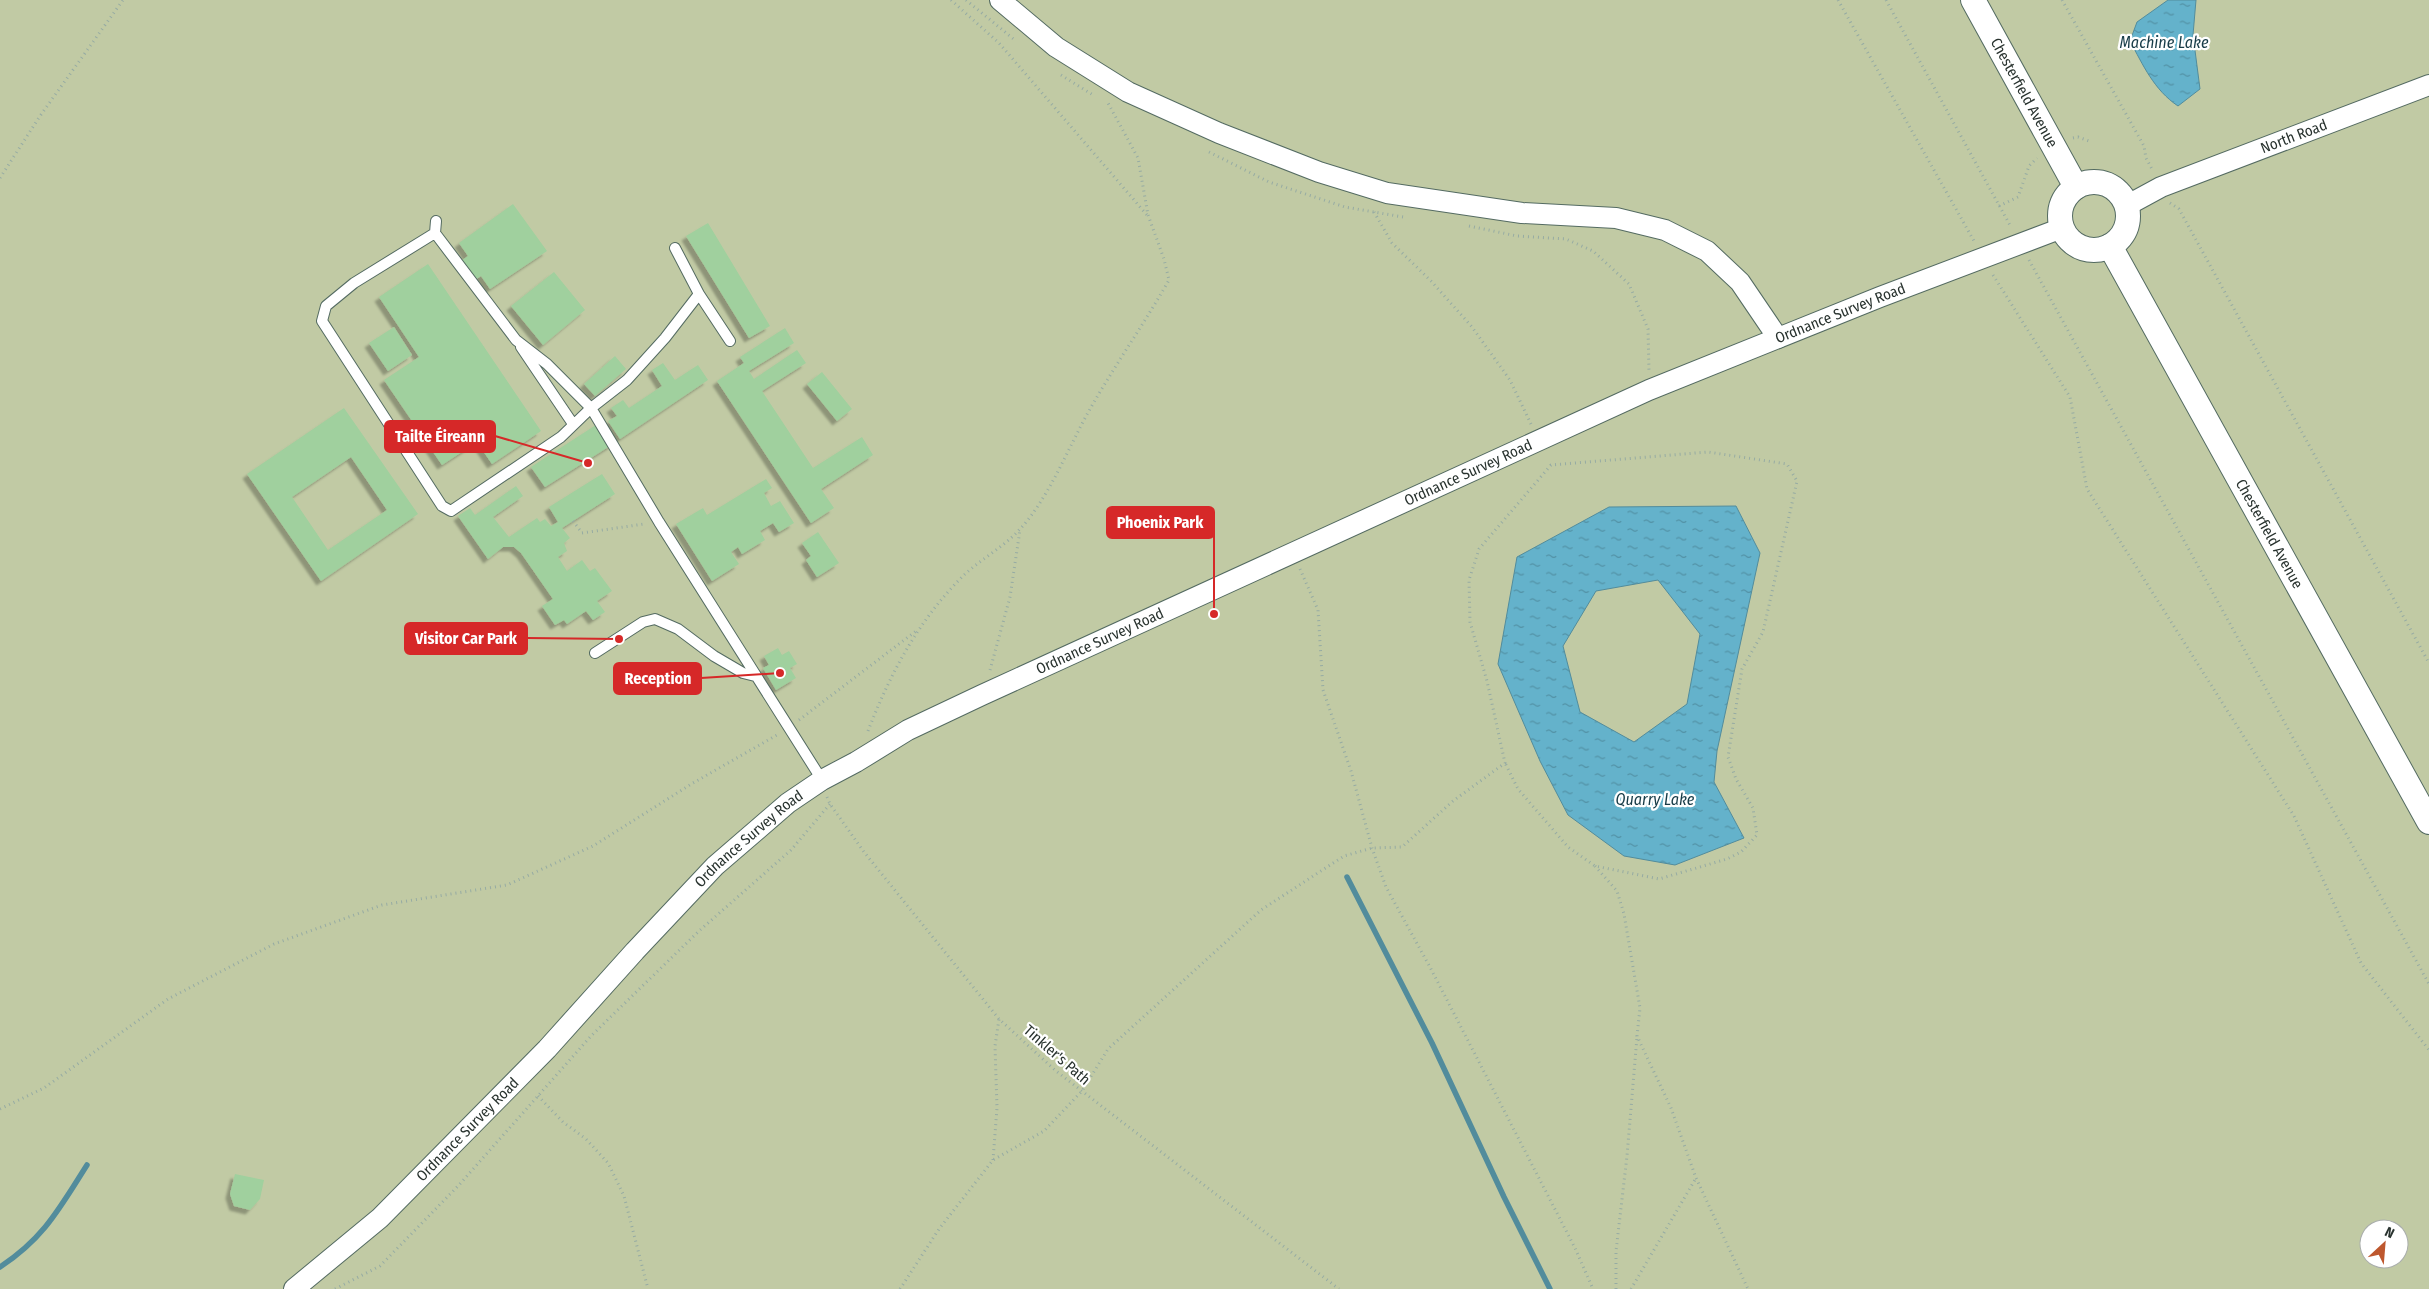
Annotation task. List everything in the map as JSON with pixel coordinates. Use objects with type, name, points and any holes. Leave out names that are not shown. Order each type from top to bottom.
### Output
[{"type":"street","points":[[1000,0],[1056,47],[1128,92],[1219,133],[1319,172],[1387,193],[1522,213],[1616,218],[1665,230],[1707,251],[1740,282],[1778,338]]},
{"type":"street","name":"Chesterfield Avenue","points":[[1972,0],[2076,187]]},
{"type":"street","name":"North Road","points":[[2126,206],[2162,190],[2429,85]]},
{"type":"street","points":[[2086,183],[2106,184],[2115,189],[2126,206],[2127,224],[2118,240],[2110,246],[2100,249],[2080,247],[2071,241],[2062,228],[2060,213],[2062,202],[2076,187],[2086,183]]},
{"type":"street","name":"Ordnance Survey Road","points":[[294,1289],[380,1218],[547,1049],[715,866],[788,803],[822,780],[856,762],[908,730],[982,695],[1649,390],[1983,257],[2062,228]]},
{"type":"street","name":"Chesterfield Avenue","points":[[2110,246],[2429,822]]},
{"type":"lane","points":[[436,221],[435,233],[516,340],[573,424]]},
{"type":"lane","points":[[435,233],[354,284],[326,306],[322,321],[442,506],[451,510],[561,438],[591,408],[627,380],[665,338],[699,294]]},
{"type":"lane","points":[[675,248],[699,294],[730,341]]},
{"type":"lane","points":[[516,340],[547,364],[591,408],[659,522],[822,780]]},
{"type":"lane","points":[[595,653],[643,622],[655,619],[678,629],[714,656],[743,672],[756,676]]},
{"type":"path","points":[[0,178],[40,116],[123,0]]},
{"type":"path","points":[[951,0],[999,43],[1148,215]]},
{"type":"path","points":[[1838,0],[1983,257],[2070,397],[2087,489],[2294,816],[2361,963],[2429,1050]]},
{"type":"path","points":[[1886,0],[2014,233]]},
{"type":"path","points":[[2062,0],[2144,146],[2146,158],[2162,190],[2179,208],[2429,663]]},
{"type":"path","points":[[856,762],[882,696],[916,632],[962,577],[1020,529],[1049,486],[1111,371],[1150,314],[1169,280],[1164,259],[1148,215],[1138,158],[1108,103]]},
{"type":"path","points":[[2071,139],[2078,137],[2089,141]]},
{"type":"path","points":[[1999,206],[2018,197],[2029,166],[2039,156]]},
{"type":"path","points":[[1374,212],[1392,243],[1432,282],[1472,327],[1500,365],[1510,380],[1539,441]]},
{"type":"path","points":[[2026,255],[2429,984]]},
{"type":"path","points":[[1595,866],[1659,879],[1728,859],[1742,852],[1757,835],[1753,808],[1736,779],[1728,757],[1742,669],[1763,632],[1797,481],[1787,464],[1708,452],[1551,465],[1479,549],[1469,580],[1470,622],[1505,762],[1518,789],[1568,847],[1595,866],[1617,891],[1624,914],[1640,1008],[1636,1036],[1627,1156],[1616,1251],[1616,1289]]},
{"type":"path","points":[[573,521],[582,533],[659,522]]},
{"type":"path","points":[[982,695],[1010,597],[1020,529]]},
{"type":"path","points":[[1293,553],[1318,610],[1323,690],[1351,771],[1372,848],[1386,887],[1431,969],[1575,1248],[1593,1289]]},
{"type":"path","points":[[0,1109],[44,1088],[168,999],[274,944],[382,905],[506,885],[593,846],[692,783],[789,728],[916,632]]},
{"type":"path","points":[[900,1289],[939,1229],[993,1160],[1044,1131],[1082,1091],[1108,1049],[1261,910],[1344,856],[1372,848],[1402,847],[1453,801],[1505,762]]},
{"type":"path","name":"Tinkler's Path","points":[[822,780],[830,804],[864,852],[999,1019],[1082,1091],[1339,1289]]},
{"type":"path","points":[[334,1289],[380,1266],[459,1185],[591,1036],[692,937],[791,850],[830,804]]},
{"type":"path","points":[[993,1160],[997,1108],[995,1046],[999,1019]]},
{"type":"path","points":[[1636,1036],[1670,1108],[1696,1178],[1748,1289]]},
{"type":"path","points":[[538,1096],[563,1122],[586,1140],[608,1162],[624,1196],[648,1289]]},
{"type":"path","points":[[1631,1289],[1696,1178]]},
{"type":"green space","points":[[0,0],[2429,0],[2429,1289],[0,1289]]},
{"type":"water","name":"Machine Lake","points":[[2168,0],[2196,0],[2193,35],[2200,89],[2178,106],[2156,85],[2130,41],[2137,22]]},
{"type":"water","name":"Quarry Lake","points":[[1736,506],[1760,553],[1717,751],[1714,782],[1744,838],[1675,865],[1624,856],[1568,815],[1540,761],[1498,664],[1517,557],[1609,507]],"holes":[[[1658,580],[1700,634],[1687,704],[1634,742],[1580,712],[1563,646],[1596,591]]]},
{"type":"building","points":[[513,204],[547,251],[490,289],[481,276],[475,280],[461,261],[468,256],[459,243]]},
{"type":"building","points":[[708,223],[770,326],[749,338],[686,236]]},
{"type":"building","points":[[428,264],[541,431],[492,464],[477,442],[442,465],[384,380],[419,357],[379,297]]},
{"type":"building","points":[[554,272],[585,310],[543,345],[511,306]]},
{"type":"building","points":[[394,327],[412,355],[388,371],[369,343]]},
{"type":"building","points":[[785,328],[794,343],[749,371],[754,379],[797,350],[806,363],[762,391],[813,468],[862,437],[873,455],[821,489],[834,508],[811,523],[717,381],[744,363],[740,357]]},
{"type":"building","points":[[615,356],[626,369],[595,396],[584,384]]},
{"type":"building","points":[[663,363],[675,380],[698,365],[708,380],[620,439],[608,421],[617,416],[611,408],[623,400],[629,408],[662,386],[652,370]]},
{"type":"building","points":[[822,372],[852,409],[837,421],[807,384]]},
{"type":"building","points":[[344,408],[418,514],[321,581],[247,474]],"holes":[[[351,457],[387,510],[328,550],[292,497]]]},
{"type":"building","points":[[599,423],[613,444],[545,487],[531,467]]},
{"type":"building","points":[[602,474],[615,494],[562,528],[570,538],[564,543],[567,551],[558,557],[567,571],[582,560],[590,571],[595,568],[612,591],[597,601],[605,612],[593,620],[586,611],[567,624],[564,620],[555,625],[542,606],[553,599],[521,553],[514,547],[503,547],[488,559],[458,516],[470,508],[475,515],[516,486],[523,496],[493,517],[509,537],[537,518],[540,522],[545,519],[551,526],[558,522],[549,507]]},
{"type":"building","points":[[766,479],[772,488],[764,493],[771,506],[780,501],[794,523],[779,532],[773,523],[760,531],[765,540],[742,554],[738,547],[731,552],[739,564],[712,581],[676,524],[703,508],[707,515]]},
{"type":"building","points":[[818,532],[839,563],[817,577],[806,560],[811,556],[802,543]]},
{"type":"building","points":[[778,648],[782,655],[789,651],[797,664],[790,668],[796,678],[776,690],[763,668],[769,665],[764,656]]},
{"type":"building","points":[[235,1174],[264,1180],[260,1199],[250,1210],[234,1206],[230,1194]]},
{"type":"waterway","points":[[1347,877],[1432,1043],[1504,1197],[1550,1289]]},
{"type":"waterway","points":[[0,1267],[28,1245],[50,1222],[87,1165]]},
{"type":"place","name":"Tailte Éireann","points":[[588,463]]},
{"type":"place","name":"Phoenix Park","points":[[1214,614]]},
{"type":"place","name":"Visitor Car Park","points":[[619,639]]},
{"type":"place","name":"Reception","points":[[780,673]]}]
